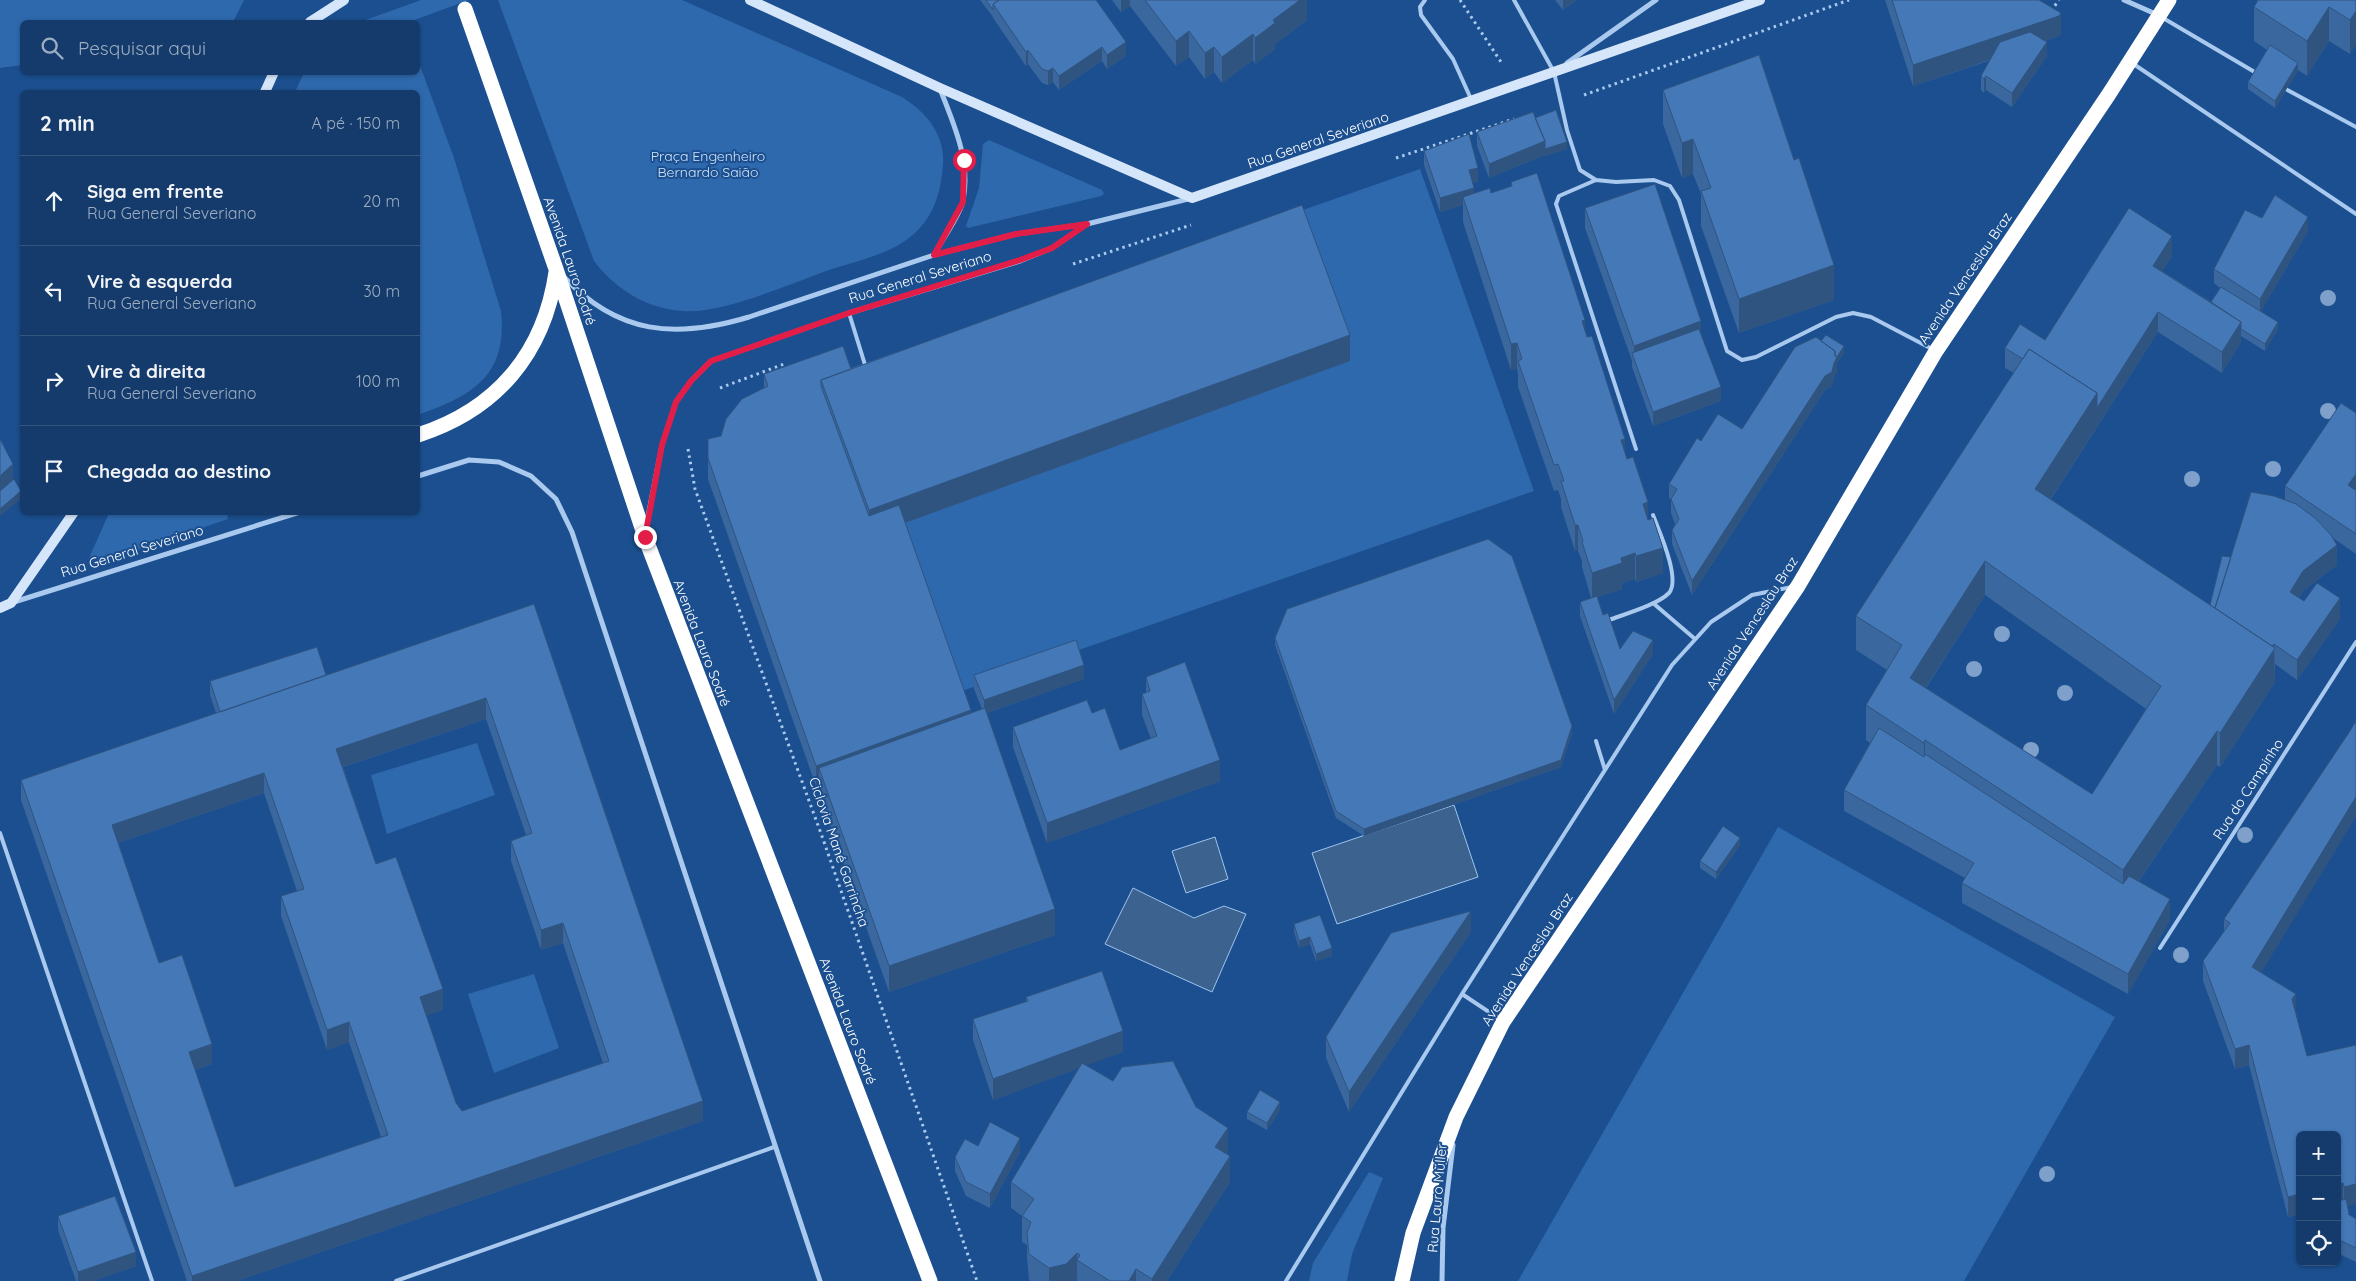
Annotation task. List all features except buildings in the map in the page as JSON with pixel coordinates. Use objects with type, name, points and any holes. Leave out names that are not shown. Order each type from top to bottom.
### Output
[{"type":"highway","name":"Avenida Venceslau Braz","points":[[1402,1281],[1413,1233],[1456,1117],[1502,1022],[1798,586],[1936,351],[2130,62],[2169,0]]},
{"type":"highway","name":"Avenida Lauro Sodré","points":[[466,9],[556,268],[645,537],[930,1281]]},
{"type":"highway","points":[[420,434],[438,429],[465,415],[489,399],[510,378],[528,354],[542,327],[552,298],[556,268]]},
{"type":"main road","points":[[313,20],[344,0]]},
{"type":"main road","points":[[750,0],[940,88],[1192,198]]},
{"type":"main road","name":"Rua General Severiano","points":[[1192,198],[1760,0]]},
{"type":"main road","points":[[266,90],[273,75]]},
{"type":"main road","points":[[11,603],[72,515]]},
{"type":"main road","name":"Rua General Severiano","points":[[0,608],[11,603]]},
{"type":"street","name":"Rua General Severiano","points":[[1554,72],[1656,0]]},
{"type":"street","points":[[2124,0],[2158,16]]},
{"type":"street","name":"Rua General Severiano","points":[[934,255],[963,202],[964,160],[955,126],[940,88]]},
{"type":"street","name":"Rua General Severiano","points":[[556,268],[592,302],[612,314],[635,324],[659,329],[689,330],[734,321],[934,255],[1016,234],[1087,224],[1192,198]]},
{"type":"street","name":"Rua General Severiano","points":[[645,537],[662,445],[676,402],[691,381],[711,361],[849,313],[1020,260],[1052,248],[1087,224]]},
{"type":"street","points":[[420,475],[468,460],[499,462],[531,476],[556,499],[572,532],[774,1147],[820,1281]]},
{"type":"street","name":"Rua General Severiano","points":[[11,603],[290,515]]},
{"type":"street","name":"Rua Lauro Müller","points":[[1442,1281],[1443,1228],[1456,1117]]},
{"type":"lane","points":[[1425,0],[1420,7],[1421,15],[1452,59],[1472,101]]},
{"type":"lane","points":[[1514,0],[1554,72],[1567,130],[1580,170],[1596,180],[1616,182],[1654,180],[1670,186],[1679,200],[1727,350],[1742,360],[1756,356],[1836,316],[1853,313],[1871,316],[1936,351]]},
{"type":"lane","points":[[2158,16],[2265,78]]},
{"type":"lane","points":[[2130,62],[2356,214]]},
{"type":"lane","points":[[2273,82],[2356,127]]},
{"type":"lane","points":[[1596,180],[1559,196],[1556,204],[1636,449]]},
{"type":"lane","points":[[849,313],[867,372]]},
{"type":"lane","points":[[1609,620],[1653,603],[1669,593],[1673,584],[1672,571],[1653,515]]},
{"type":"lane","points":[[1286,1281],[1462,994],[1672,665],[1711,622],[1752,595],[1798,586]]},
{"type":"lane","points":[[1653,603],[1695,639]]},
{"type":"lane","name":"Rua do Campinho","points":[[2160,948],[2356,642]]},
{"type":"lane","points":[[1596,741],[1605,770]]},
{"type":"lane","points":[[0,833],[152,1281]]},
{"type":"lane","points":[[1462,994],[1502,1022]]},
{"type":"lane","points":[[396,1281],[774,1147]]},
{"type":"path","points":[[1460,0],[1516,86]]},
{"type":"path","points":[[2045,8],[2052,12],[2059,0]]},
{"type":"path","name":"Ciclovia Mané Garrincha","points":[[690,443],[688,450],[695,489],[823,840],[977,1281]]},
{"type":"green space","points":[[0,0],[244,0],[234,20],[20,20],[20,65],[0,68]]},
{"type":"green space","points":[[421,0],[469,0],[414,20],[366,20]]},
{"type":"green space","name":"Praça Engenheiro Bernardo Saião","points":[[498,0],[682,0],[902,97],[926,117],[941,143],[943,164],[936,202],[922,226],[897,246],[872,257],[829,270],[756,297],[699,311],[670,309],[645,302],[622,289],[594,261]]},
{"type":"green space","points":[[420,65],[454,158],[501,311],[502,333],[499,352],[492,367],[470,391],[455,400],[420,414],[420,90],[296,90],[303,75],[420,75]]},
{"type":"green space","points":[[989,140],[1102,190],[1104,194],[968,228],[966,226],[979,188],[983,144]]},
{"type":"green space","points":[[1420,169],[1534,491],[962,691],[848,369]]},
{"type":"green space","points":[[108,515],[227,515],[228,519],[92,565],[88,561]]},
{"type":"green space","points":[[477,743],[495,795],[387,834],[371,775]]},
{"type":"green space","points":[[1778,827],[2115,1017],[1964,1281],[1518,1281]]},
{"type":"green space","points":[[534,974],[559,1048],[494,1073],[468,994]]},
{"type":"green space","points":[[1369,1172],[1383,1178],[1352,1254],[1347,1281],[1309,1281],[1313,1263]]},
{"type":"shaded area","points":[[1454,805],[1478,877],[1337,924],[1312,853]]},
{"type":"shaded area","points":[[1215,837],[1228,879],[1186,893],[1172,851]]},
{"type":"shaded area","points":[[1133,888],[1194,918],[1224,906],[1246,914],[1212,992],[1105,944]]},
{"type":"route","points":[[645,537],[662,445],[676,402],[691,381],[711,361],[849,313],[1020,260],[1052,248],[1087,224],[1016,234],[934,255],[963,202],[964,160]]}]
